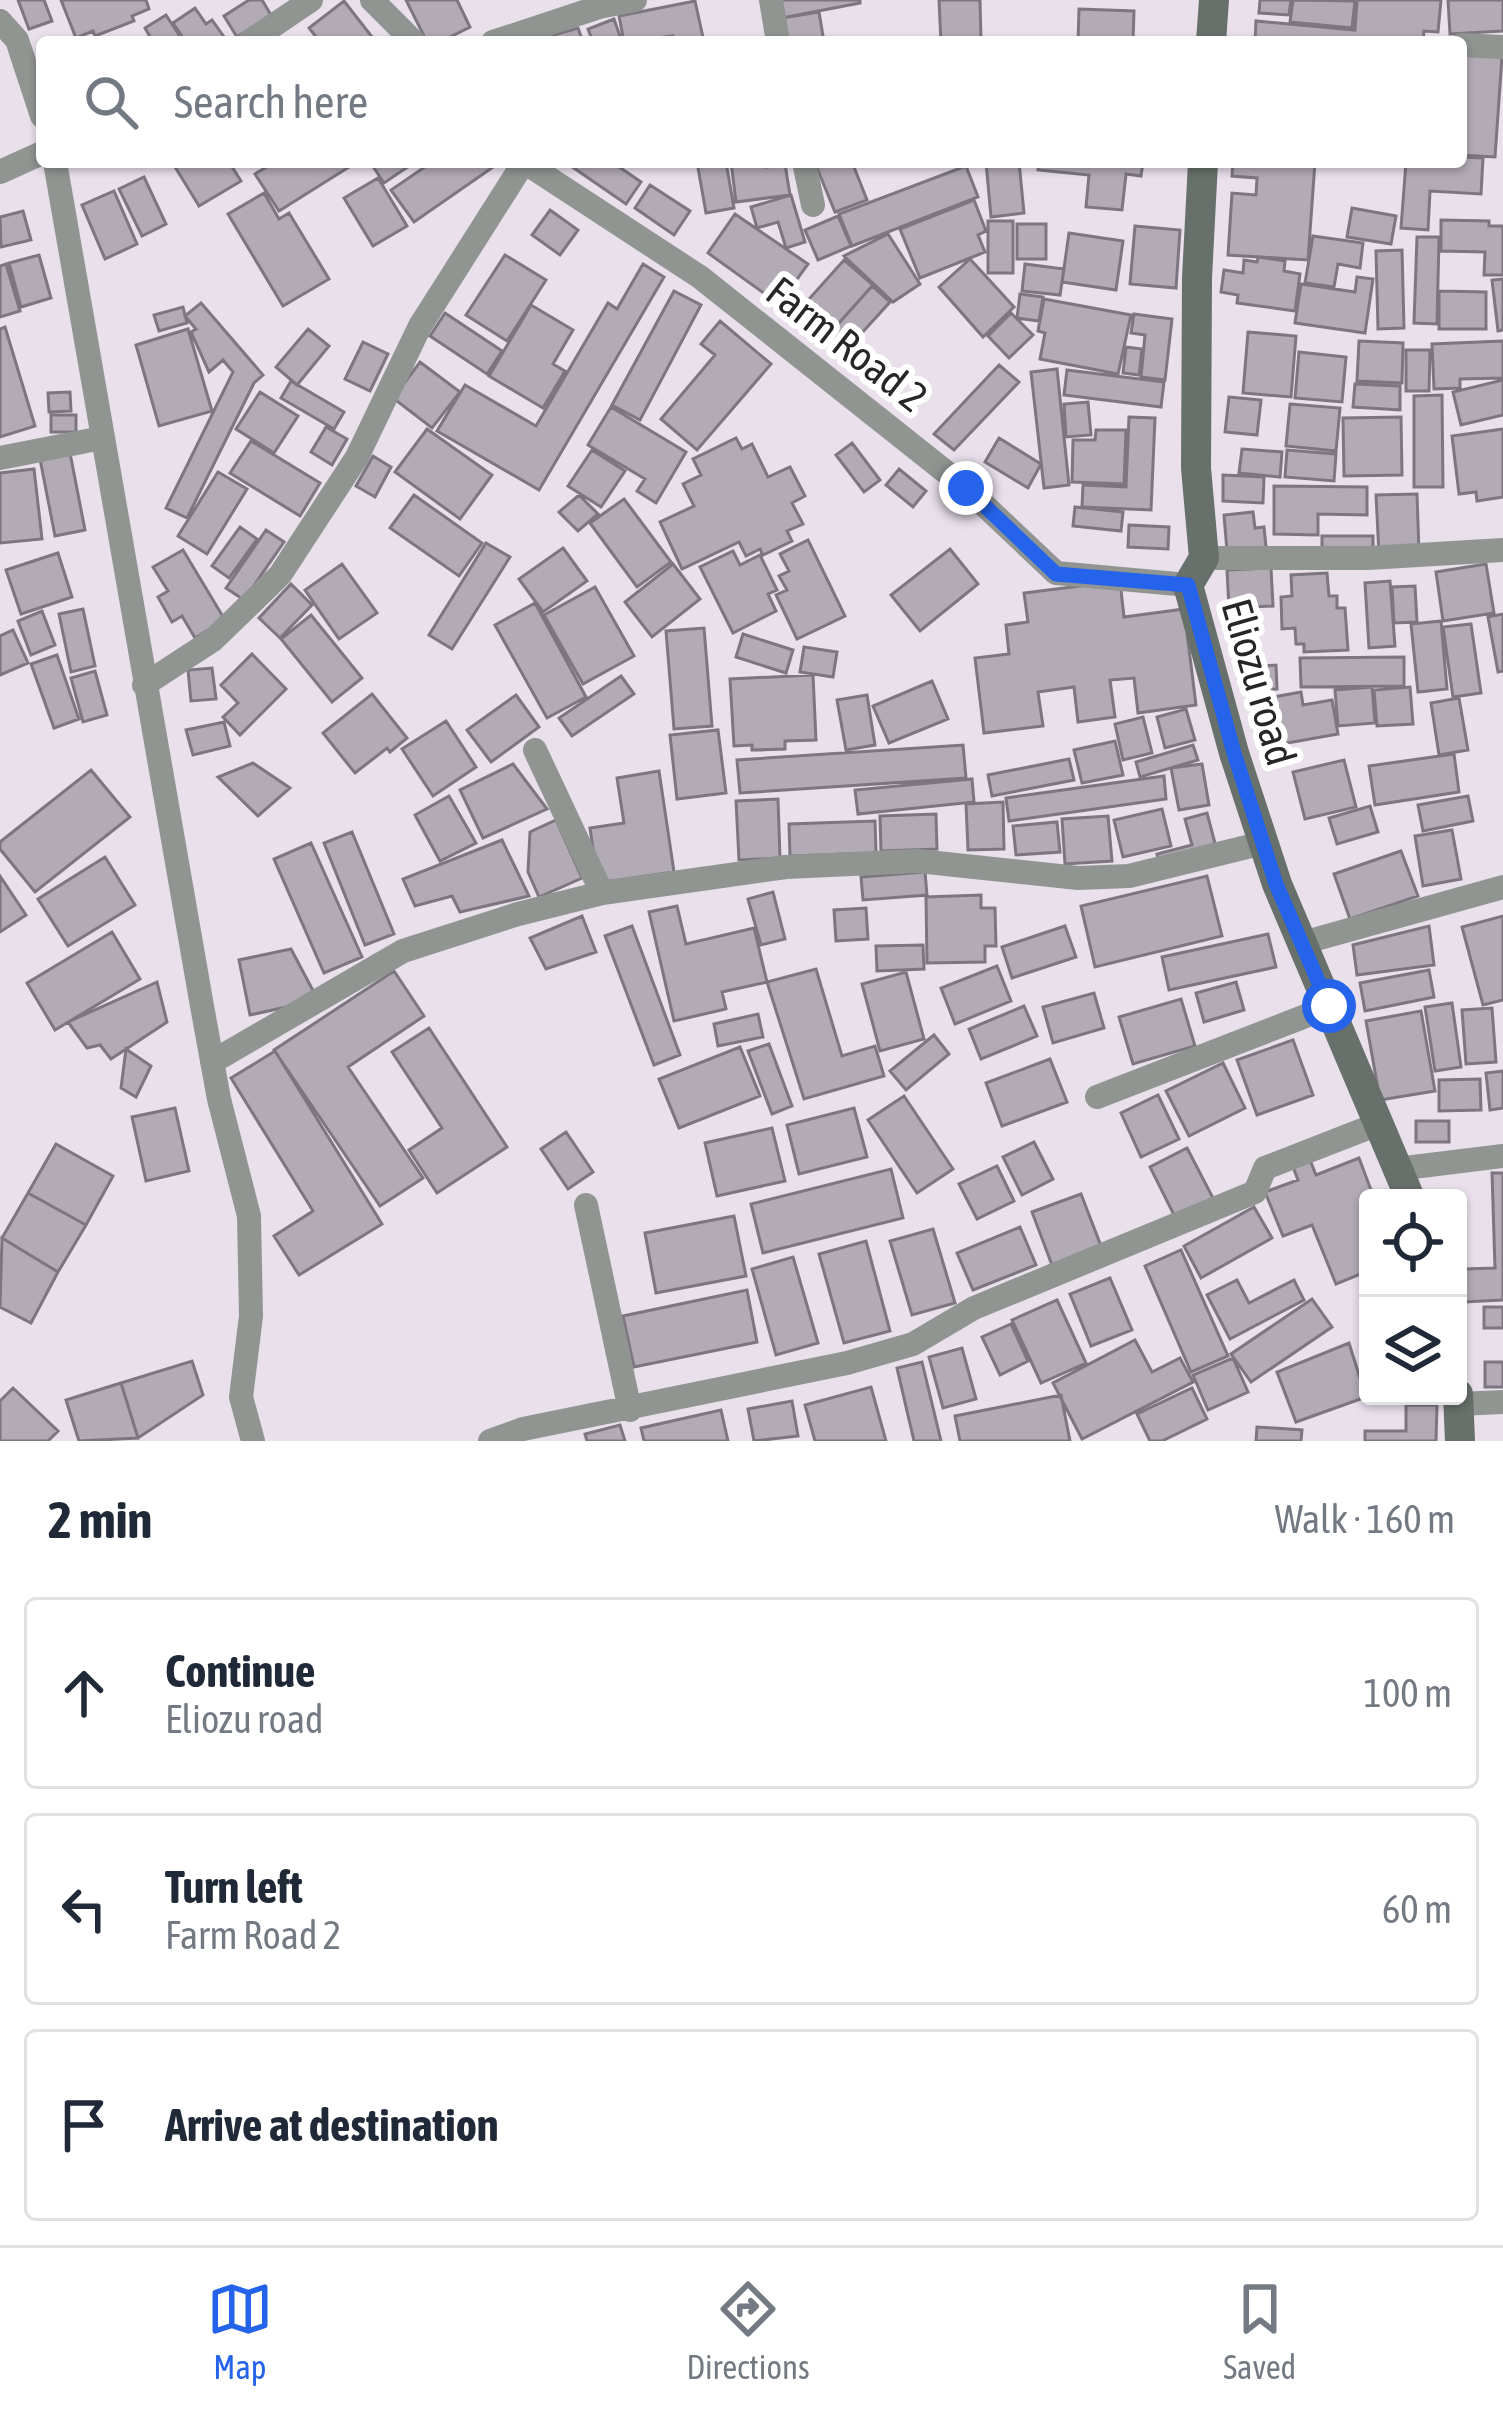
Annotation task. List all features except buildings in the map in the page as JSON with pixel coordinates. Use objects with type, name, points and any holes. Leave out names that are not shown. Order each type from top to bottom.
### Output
[{"type":"street","points":[[258,36],[311,0]]},
{"type":"street","points":[[372,0],[408,36]]},
{"type":"street","points":[[511,36],[635,0]]},
{"type":"street","points":[[771,0],[777,36]]},
{"type":"street","points":[[1211,36],[1214,0]]},
{"type":"street","points":[[0,21],[17,40],[36,98]]},
{"type":"street","points":[[1467,46],[1503,47]]},
{"type":"street","points":[[0,172],[36,156]]},
{"type":"street","points":[[56,168],[212,1061],[249,1216],[251,1316],[241,1397],[253,1441]]},
{"type":"street","points":[[144,685],[213,640],[280,575],[357,457],[421,326],[520,168]]},
{"type":"street","name":"Farm Road 2","points":[[533,168],[700,278],[966,488],[1056,574],[1196,571],[1503,550]]},
{"type":"street","points":[[805,168],[814,205]]},
{"type":"street","name":"Eliozu road","points":[[1203,168],[1197,278],[1196,571],[1228,732],[1301,943],[1406,1189]]},
{"type":"street","points":[[0,458],[102,438]]},
{"type":"street","points":[[535,750],[602,893]]},
{"type":"street","points":[[212,1061],[403,951],[602,893],[786,867],[918,861],[1078,878],[1129,876],[1264,843]]},
{"type":"street","points":[[1301,943],[1503,887]]},
{"type":"street","points":[[1097,1097],[1329,1006]]},
{"type":"street","points":[[490,1441],[700,1390],[847,1363],[913,1344],[974,1308],[1255,1192],[1265,1168],[1378,1124]]},
{"type":"street","points":[[1396,1169],[1503,1156]]},
{"type":"street","points":[[586,1205],[630,1409]]},
{"type":"street","points":[[1467,1400],[1503,1402]]},
{"type":"street","points":[[1458,1405],[1460,1441]]},
{"type":"route","points":[[966,488],[1056,574],[1188,585],[1276,884],[1329,1006]]}]
